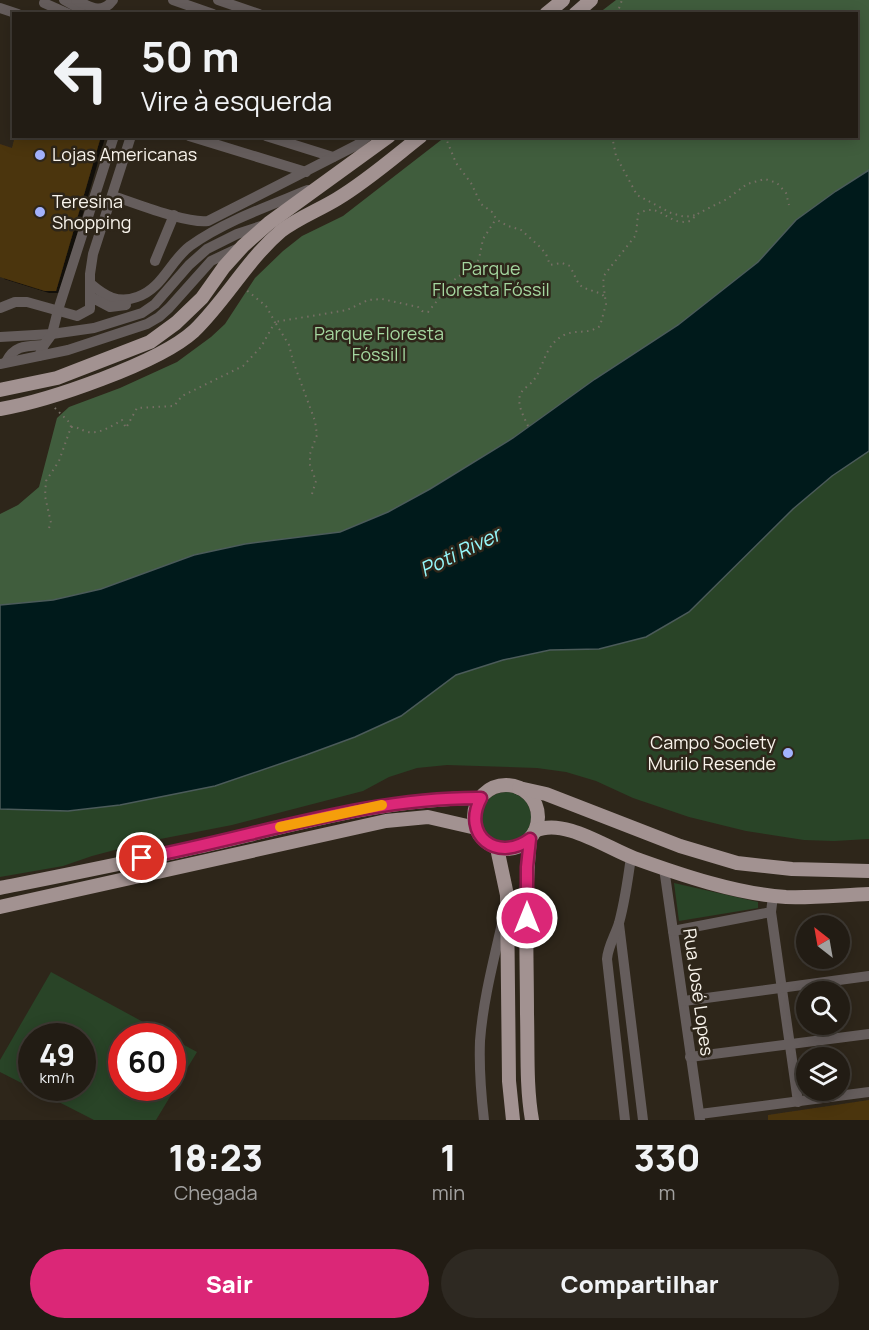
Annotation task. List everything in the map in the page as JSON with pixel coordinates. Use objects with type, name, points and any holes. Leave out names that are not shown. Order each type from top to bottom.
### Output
[{"type":"main road","points":[[548,12],[563,0]]},
{"type":"main road","points":[[577,12],[591,0]]},
{"type":"main road","points":[[0,390],[57,378],[150,342],[176,323],[202,298],[224,267],[269,222],[296,205],[386,138]]},
{"type":"main road","points":[[0,409],[49,396],[114,373],[169,349],[192,333],[211,313],[239,275],[283,230],[357,187],[418,138]]},
{"type":"main road","points":[[869,871],[792,869],[737,863],[680,846],[546,794],[508,785],[498,786],[488,791],[476,807],[474,818],[481,837],[497,848],[509,849],[520,846],[543,827],[556,826],[631,857],[733,888],[788,897],[869,894]]},
{"type":"main road","points":[[519,788],[534,801],[538,811],[527,867],[528,1065],[532,1120]]},
{"type":"main road","points":[[0,888],[178,852],[390,804],[441,798],[481,798]]},
{"type":"main road","points":[[0,907],[303,838],[416,816],[476,828]]},
{"type":"main road","points":[[303,838],[304,822]]},
{"type":"main road","points":[[497,848],[507,905],[509,1082],[513,1120]]},
{"type":"main road","points":[[142,858],[142,876]]},
{"type":"street","points":[[64,0],[85,12]]},
{"type":"street","points":[[76,0],[90,8],[98,9],[109,5],[113,0]]},
{"type":"street","points":[[86,0],[97,5],[106,0]]},
{"type":"street","points":[[108,12],[118,0]]},
{"type":"street","points":[[173,0],[207,12]]},
{"type":"street","points":[[220,0],[253,12]]},
{"type":"street","points":[[46,8],[61,12]]},
{"type":"street","points":[[41,351],[52,334],[113,138]]},
{"type":"street","points":[[0,308],[15,302],[27,302],[71,316],[77,316],[90,309],[92,284],[90,274],[93,254],[130,138]]},
{"type":"street","points":[[196,138],[306,172]]},
{"type":"street","points":[[272,138],[333,157]]},
{"type":"street","points":[[113,196],[174,215],[208,221],[306,172],[357,145],[366,138]]},
{"type":"street","points":[[92,284],[108,297],[116,300],[136,298],[153,289],[185,250],[193,244],[218,230],[325,183]]},
{"type":"street","points":[[121,319],[155,296],[183,263],[204,244],[243,225],[296,205]]},
{"type":"street","points":[[155,261],[174,215]]},
{"type":"street","points":[[0,337],[52,334],[94,328],[142,313],[156,304],[189,265],[207,249],[269,222]]},
{"type":"street","points":[[3,363],[10,353],[30,346],[41,351],[68,351],[129,330],[163,307],[202,260],[228,245],[248,242]]},
{"type":"street","points":[[91,297],[104,305],[116,307],[139,303],[155,296]]},
{"type":"street","points":[[625,1120],[607,959],[608,949],[626,894],[631,857]]},
{"type":"street","name":"Rua José Lopes","points":[[664,868],[700,1117]]},
{"type":"street","points":[[773,896],[771,912],[798,1102]]},
{"type":"street","points":[[484,1120],[481,1097],[480,1040],[489,980],[507,905]]},
{"type":"street","points":[[673,931],[771,912]]},
{"type":"street","points":[[618,924],[643,1120]]},
{"type":"street","points":[[684,1001],[869,976]]},
{"type":"street","points":[[690,1057],[790,1046],[869,1034]]},
{"type":"street","points":[[618,1064],[636,1062]]},
{"type":"street","points":[[700,1117],[869,1092]]},
{"type":"path","points":[[447,138],[456,163],[471,183],[481,204],[492,212],[496,219],[521,230],[544,250],[550,265],[562,263],[570,266],[578,285],[585,290],[602,294],[605,299]]},
{"type":"path","points":[[612,138],[616,156],[637,195],[670,213],[685,217],[696,215],[727,199],[747,184],[765,179],[777,183],[786,193],[789,205]]},
{"type":"path","points":[[528,426],[520,404],[521,393],[533,381],[543,359],[558,340],[572,333],[590,333],[600,326],[605,299],[603,282],[605,274],[636,235],[638,214],[648,208],[658,210],[674,220],[685,222],[690,221],[696,215]]},
{"type":"path","points":[[275,322],[347,310],[365,301],[382,299],[418,307],[428,312],[454,280],[476,264],[483,239],[496,219]]},
{"type":"path","points":[[240,286],[266,306],[289,345],[315,420],[317,435],[310,454],[310,465],[316,481],[312,494]]},
{"type":"path","points":[[71,427],[89,432],[107,429],[122,420],[126,428],[138,407],[174,406],[182,396],[243,366],[261,346],[275,322]]},
{"type":"path","points":[[49,396],[57,413],[70,423],[71,427],[59,462],[45,481],[45,496],[51,523],[49,528]]},
{"type":"green space","name":"Parque Floresta Fóssil","points":[[616,0],[869,0],[869,170],[796,220],[758,262],[678,325],[595,379],[513,438],[388,512],[340,532],[245,544],[194,555],[101,589],[53,600],[0,605],[0,514],[18,505],[39,487],[57,418],[69,407],[120,388],[177,362],[225,324],[255,278],[283,251],[302,236],[343,216],[444,138],[858,138],[858,12],[600,12]]},
{"type":"green space","points":[[869,451],[869,839],[804,840],[746,831],[689,817],[633,798],[596,781],[566,772],[537,768],[447,765],[417,768],[389,777],[363,791],[232,825],[145,842],[63,866],[0,877],[0,809],[68,811],[120,805],[215,786],[355,737],[401,716],[456,675],[503,660],[550,650],[599,649],[689,612],[793,509],[832,476]]},
{"type":"green space","points":[[511,792],[524,799],[530,807],[530,827],[524,835],[516,841],[501,842],[488,835],[482,827],[481,812],[488,799],[496,793]]},
{"type":"green space","points":[[674,883],[758,902],[758,908],[679,921]]},
{"type":"green space","points":[[51,972],[145,1023],[108,1023],[108,1101],[167,1101],[156,1120],[94,1120],[57,1101],[96,1101],[96,1023],[21,1023]]},
{"type":"green space","points":[[18,1029],[18,1081],[0,1072],[0,1060]]},
{"type":"green space","points":[[186,1046],[197,1052],[186,1070]]},
{"type":"water","name":"Poti River","points":[[869,170],[869,451],[832,476],[793,509],[689,612],[646,637],[599,649],[550,650],[503,660],[456,675],[401,716],[355,737],[215,786],[120,805],[68,811],[0,809],[0,605],[53,600],[101,589],[194,555],[245,544],[340,532],[388,512],[513,438],[595,379],[678,325],[758,262],[796,220]]},
{"type":"building","name":"Teresina Shopping","points":[[14,138],[100,138],[56,291],[45,291],[0,277],[0,144],[12,148]]},
{"type":"building","points":[[869,1100],[869,1120],[768,1120],[768,1115]]},
{"type":"slow traffic","points":[[280,827],[382,805]]},
{"type":"place","name":"Lojas Americanas","points":[[40,155]]},
{"type":"place","name":"Teresina Shopping","points":[[40,212]]},
{"type":"place","name":"Campo Society Murilo Resende","points":[[788,753]]},
{"type":"route","points":[[142,858],[390,804],[441,798],[481,798],[474,818],[476,828],[488,844],[497,848],[509,849],[520,846],[530,839],[527,867],[527,918]]},
{"type":"park label","name":"Parque Floresta Fóssil I","points":[[379,344]]}]
